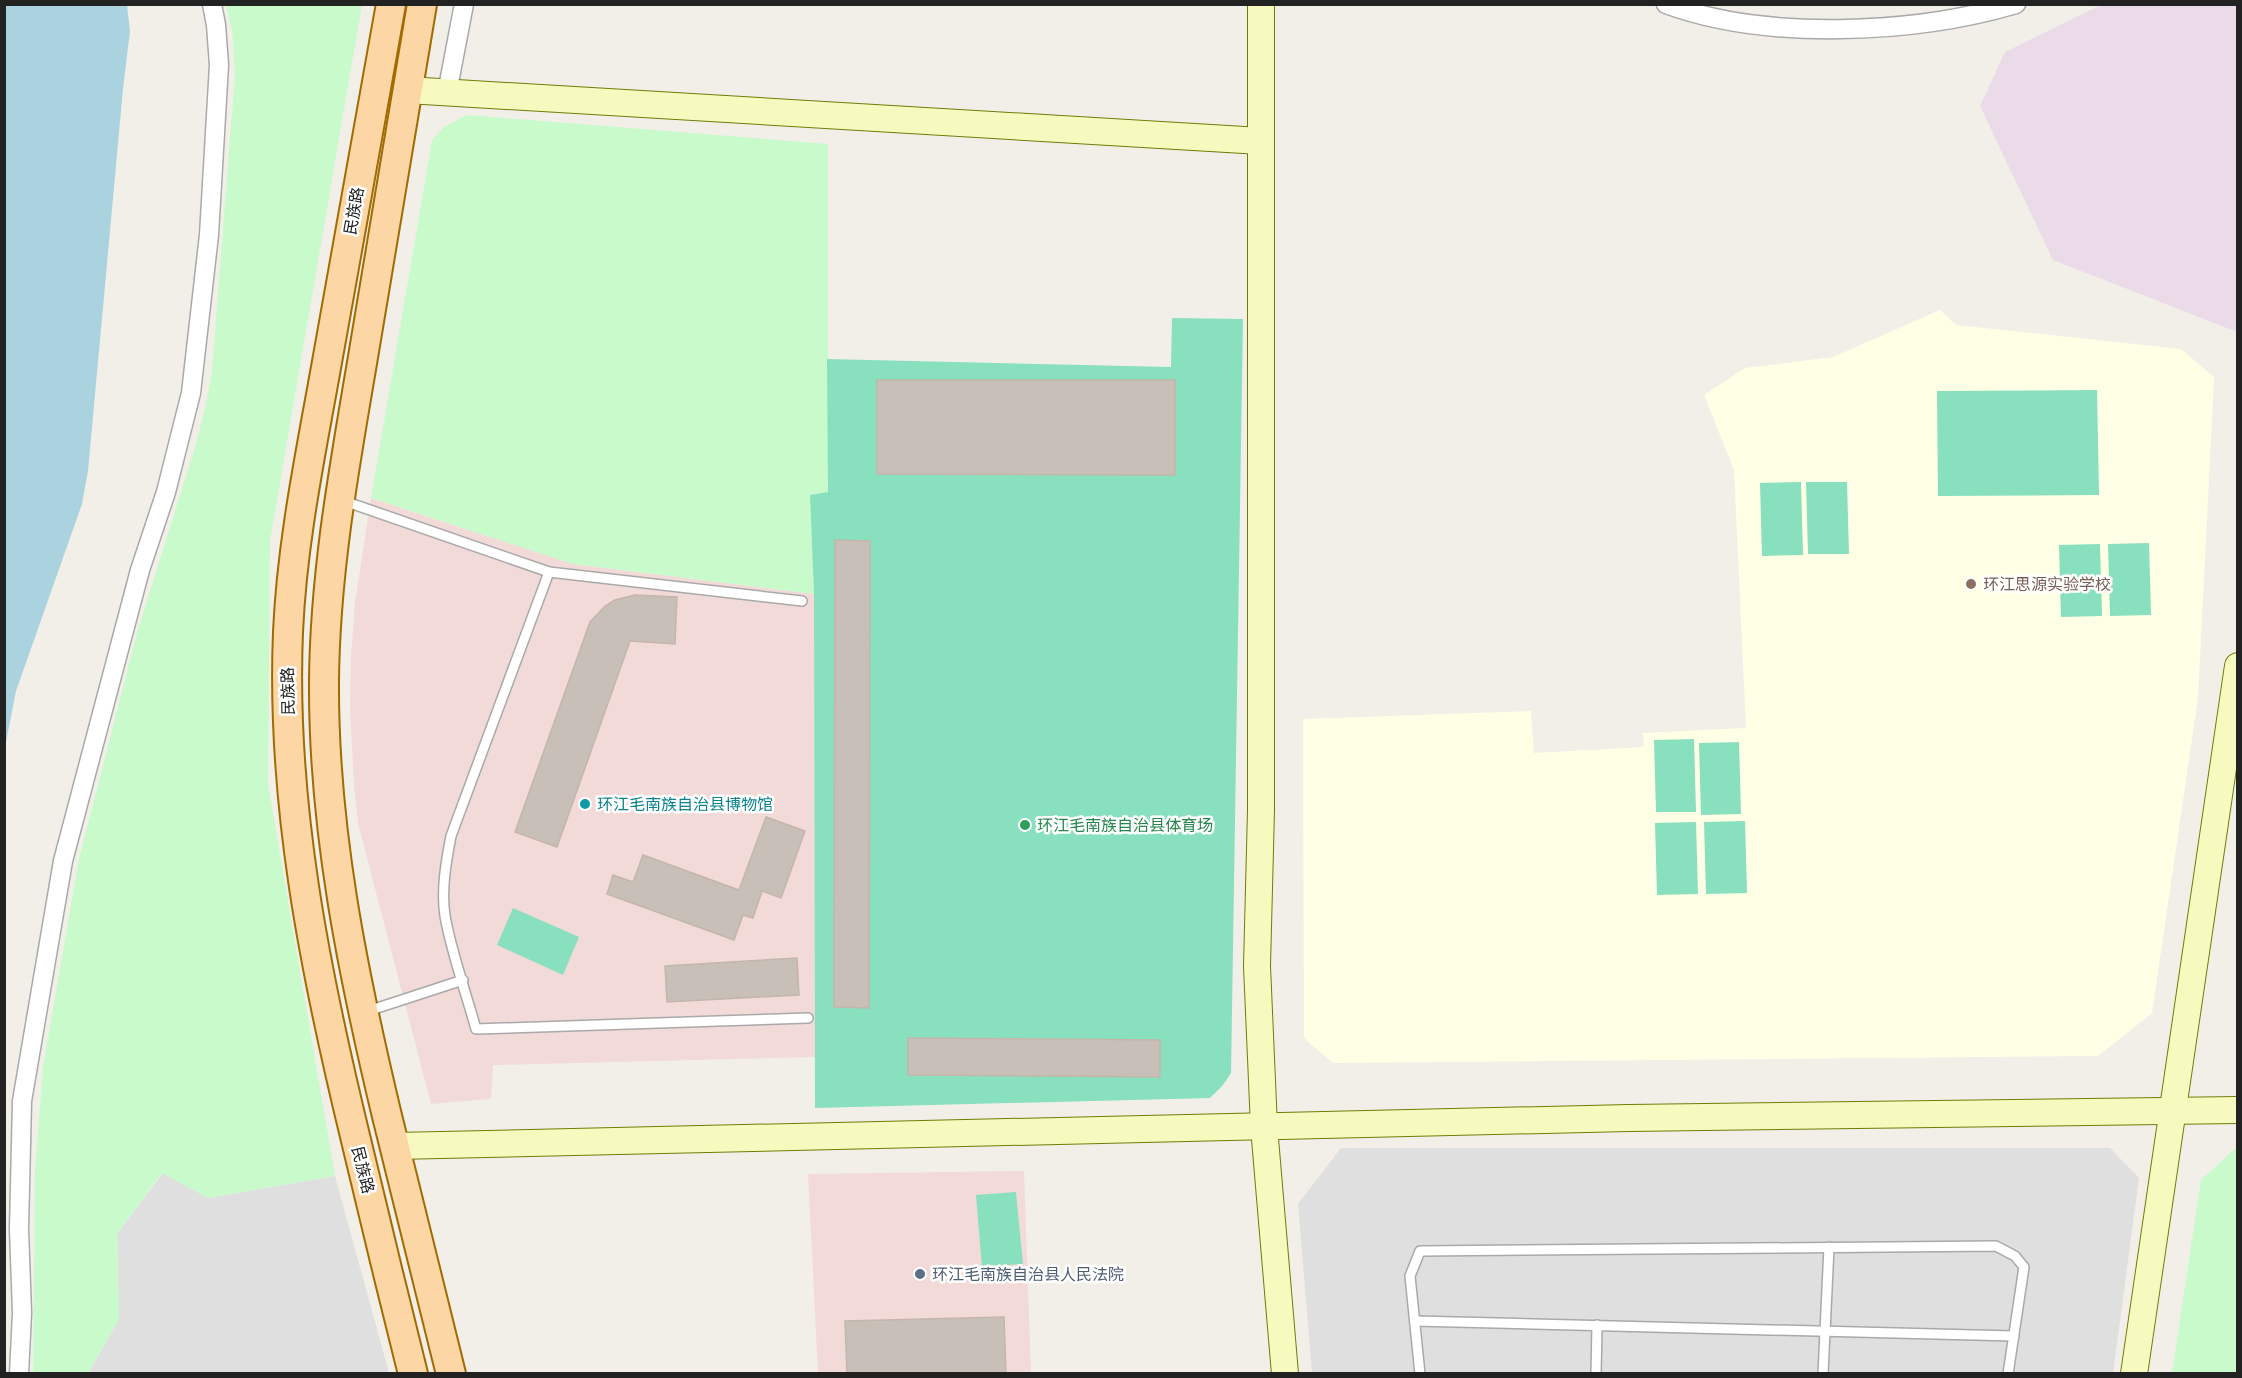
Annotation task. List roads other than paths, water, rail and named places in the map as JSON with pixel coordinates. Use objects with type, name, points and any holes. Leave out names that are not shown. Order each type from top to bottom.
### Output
[{"type":"main road","name":"民族路","points":[[391,4],[297,526],[288,632],[287,685],[294,806],[317,968],[339,1073],[413,1374]]},
{"type":"main road","name":"民族路","points":[[422,4],[329,572],[325,633],[326,736],[341,887],[363,1013],[451,1374]]},
{"type":"street","points":[[19,1374],[22,1313],[19,1218],[22,1101],[63,861],[140,570],[166,492],[191,393],[209,235],[219,65],[212,4]]},
{"type":"street","points":[[447,93],[464,4]]},
{"type":"street","points":[[1261,4],[1261,810],[1257,966],[1264,1127],[1285,1374]]},
{"type":"street","points":[[1666,4],[1695,14],[1742,23],[1809,29],[1902,25],[1937,21],[2016,4]]},
{"type":"street","points":[[407,90],[1260,141]]},
{"type":"street","points":[[2134,1374],[2238,666]]},
{"type":"street","points":[[394,1146],[1629,1118],[2238,1110]]},
{"type":"lane","points":[[339,500],[549,572],[802,601]]},
{"type":"lane","points":[[549,572],[451,836],[445,877],[445,915],[476,1029],[808,1018]]},
{"type":"lane","points":[[363,1013],[463,980]]},
{"type":"lane","points":[[1420,1374],[1410,1276],[1420,1251],[1996,1246],[2006,1250],[2024,1267],[2008,1374]]},
{"type":"lane","points":[[1823,1374],[1829,1248]]},
{"type":"lane","points":[[1415,1321],[2014,1336]]},
{"type":"lane","points":[[1596,1374],[1597,1325]]},
{"type":"water","points":[[5,4],[127,5],[130,31],[88,471],[82,504],[16,691],[5,747]]},
{"type":"place","name":"环江思源实验学校","points":[[1971,584]]},
{"type":"place","name":"环江毛南族自治县博物馆","points":[[585,804]]},
{"type":"place","name":"环江毛南族自治县体育场","points":[[1025,825]]},
{"type":"place","name":"环江毛南族自治县人民法院","points":[[920,1274]]}]
